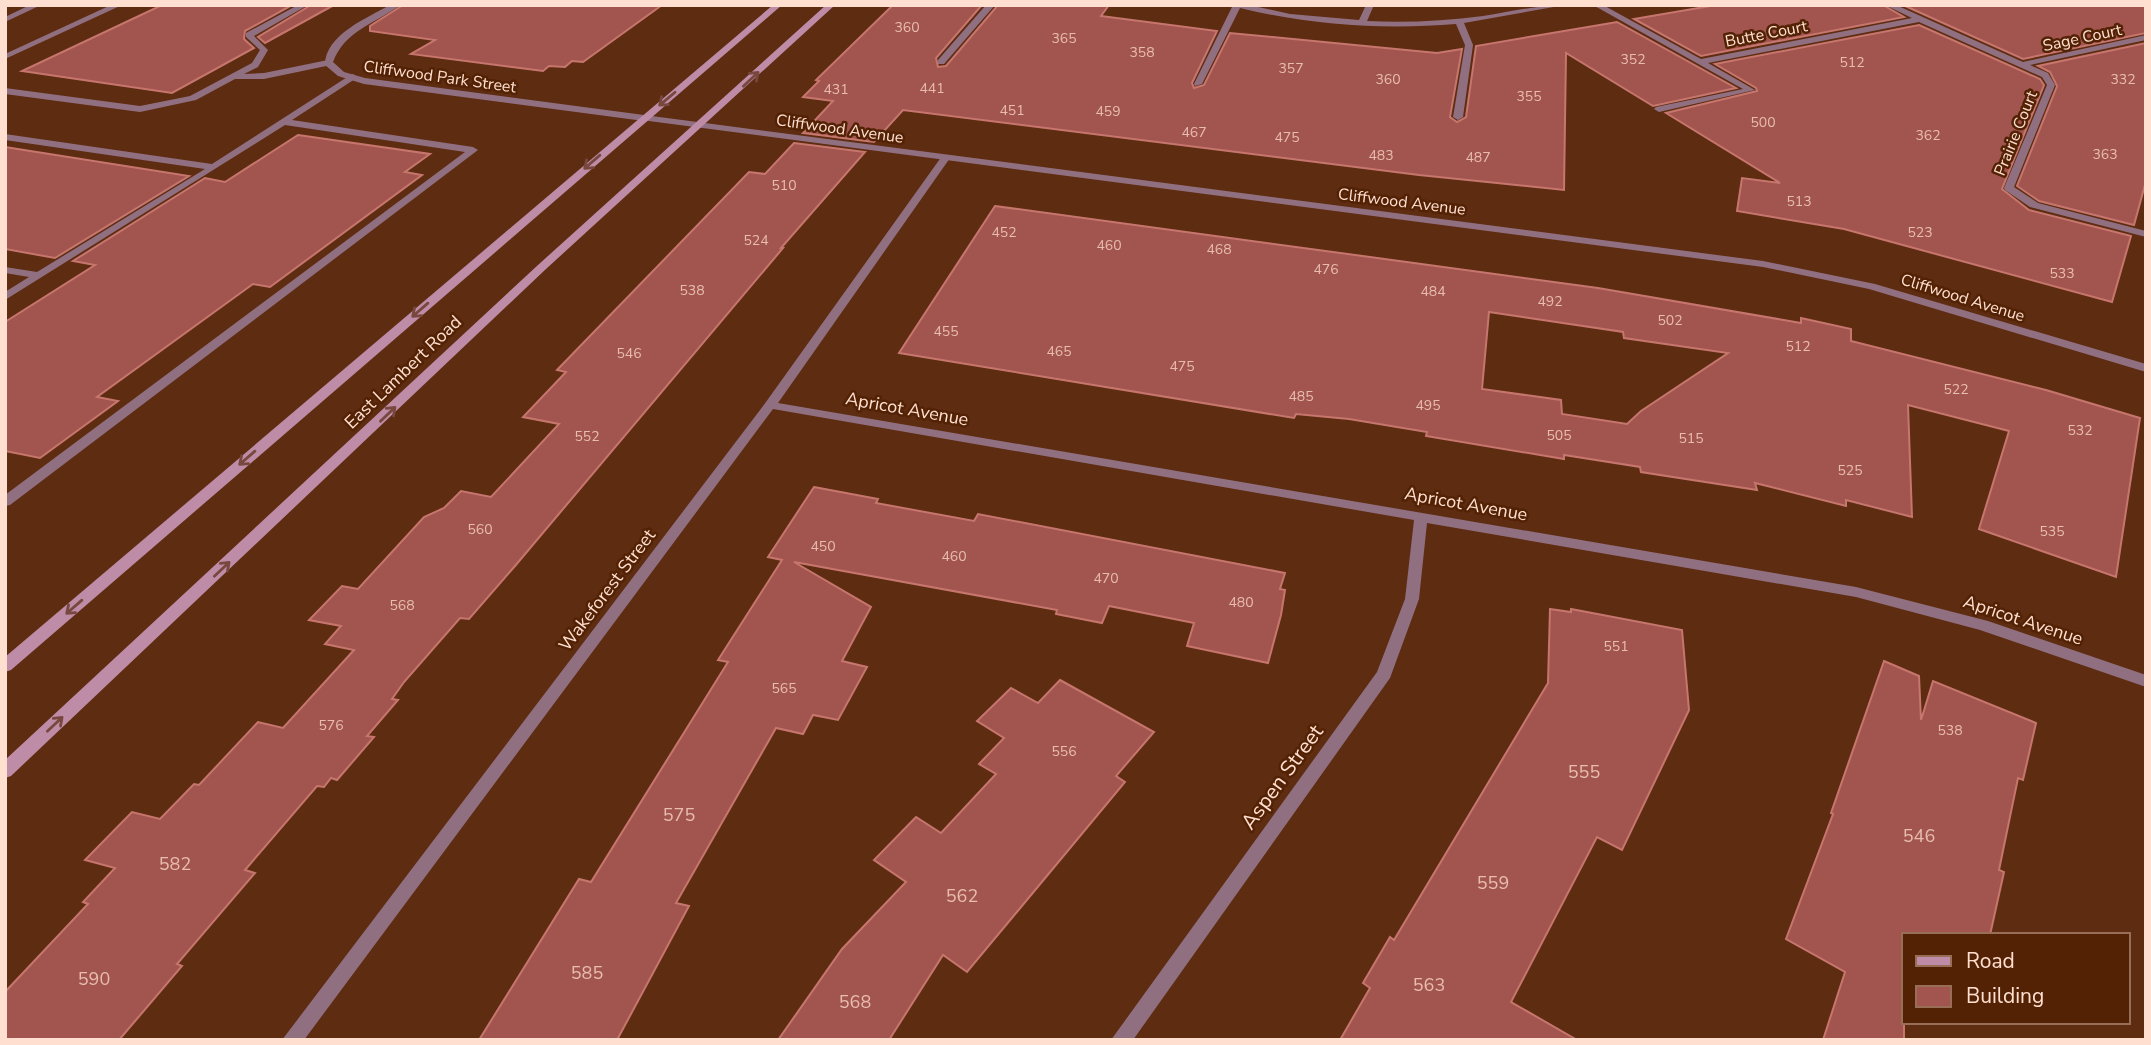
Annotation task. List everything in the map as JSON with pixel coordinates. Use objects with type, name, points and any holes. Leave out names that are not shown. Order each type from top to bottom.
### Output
[{"type":"main road","name":"East Lambert Road","points":[[5,666],[778,5]]},
{"type":"main road","name":"East Lambert Road","points":[[5,771],[542,267],[831,5]]},
{"type":"street","points":[[5,20],[37,5]]},
{"type":"street","points":[[5,57],[118,5]]},
{"type":"street","points":[[5,91],[140,109],[193,98],[255,65],[264,51],[248,35],[304,5]]},
{"type":"street","points":[[232,78],[264,76],[328,63],[332,48],[349,32],[396,5]]},
{"type":"street","points":[[941,62],[991,5]]},
{"type":"street","points":[[1198,84],[1237,5],[1304,18],[1362,22],[1459,22],[1561,5]]},
{"type":"street","points":[[1362,22],[1370,5]]},
{"type":"street","points":[[1597,5],[1751,90],[1659,109]]},
{"type":"street","name":"Prairie Court","points":[[1889,5],[2045,75],[2051,85],[2009,188],[2034,205],[2146,234]]},
{"type":"street","name":"Butte Court","points":[[1699,62],[1920,19]]},
{"type":"street","points":[[1458,117],[1469,45],[1459,22]]},
{"type":"street","name":"Sage Court","points":[[2024,64],[2146,37]]},
{"type":"street","name":"Cliffwood Park Street","points":[[328,63],[341,74],[352,77],[644,118]]},
{"type":"street","points":[[5,296],[214,167],[352,77]]},
{"type":"street","name":"Cliffwood Avenue","points":[[644,118],[1774,266],[1871,286],[2146,369]]},
{"type":"street","points":[[5,502],[473,150],[283,122]]},
{"type":"street","points":[[5,137],[214,167]]},
{"type":"street","name":"Wakeforest Street","points":[[292,1040],[769,405],[946,158]]},
{"type":"street","points":[[5,270],[38,276]]},
{"type":"street","name":"Apricot Avenue","points":[[769,405],[1856,592],[1983,625],[2146,681]]},
{"type":"street","name":"Aspen Street","points":[[1121,1040],[1384,674],[1412,599],[1421,516]]},
{"type":"building","points":[[162,5],[292,5],[245,31],[244,39],[254,48],[172,93],[22,71]]},
{"type":"building","points":[[311,5],[334,5],[265,43],[258,37]]},
{"type":"building","points":[[403,5],[662,5],[583,62],[572,61],[565,67],[549,66],[543,71],[411,54],[435,40],[370,31],[370,26]]},
{"type":"building","points":[[893,5],[982,5],[936,58],[938,67],[946,66],[998,5],[1109,5],[1101,16],[1217,31],[1192,83],[1194,88],[1204,85],[1230,33],[1437,53],[1462,49],[1450,117],[1457,122],[1466,117],[1476,46],[1617,22],[1736,88],[1653,106],[1566,53],[1564,190],[1419,175],[903,110],[874,142],[803,133],[833,101],[803,97],[819,81],[816,80]]},
{"type":"building","points":[[1716,5],[1883,5],[1904,17],[1701,56],[1634,19]]},
{"type":"building","points":[[1903,5],[2146,5],[2146,33],[2023,59]]},
{"type":"building","points":[[1919,25],[2040,79],[2044,85],[2002,189],[2029,210],[2131,236],[2112,302],[1844,229],[1737,211],[1742,178],[1780,183],[1666,113],[1757,91],[1715,64]]},
{"type":"building","points":[[2146,43],[2146,181],[2134,225],[2039,201],[2017,186],[2057,86],[2050,72],[2038,66]]},
{"type":"building","points":[[298,135],[430,154],[405,172],[422,175],[270,287],[253,284],[97,397],[118,401],[40,458],[5,451],[5,322],[95,265],[73,261],[205,178],[225,182]]},
{"type":"building","points":[[794,143],[865,152],[469,619],[460,618],[404,682],[392,699],[398,700],[367,736],[374,737],[337,780],[331,778],[324,787],[317,786],[245,870],[255,873],[177,964],[182,966],[119,1040],[5,1040],[5,992],[88,904],[83,902],[115,868],[85,860],[132,812],[160,819],[194,784],[199,785],[258,722],[283,728],[354,650],[325,644],[341,626],[309,620],[342,586],[358,589],[424,517],[444,508],[461,491],[491,497],[559,424],[523,417],[566,372],[557,370],[749,172],[765,174]]},
{"type":"building","points":[[5,147],[189,176],[55,258],[5,249]]},
{"type":"building","points":[[995,206],[1598,288],[1801,323],[1801,318],[1851,329],[1851,341],[2046,390],[2140,418],[2116,577],[1979,529],[2009,431],[1908,405],[1912,517],[1846,500],[1846,506],[1755,483],[1757,490],[1641,472],[1640,467],[1564,455],[1564,459],[1426,436],[1427,432],[1349,419],[1296,414],[1294,418],[899,353]],"holes":[[[1489,312],[1623,332],[1624,338],[1728,353],[1641,411],[1627,424],[1562,414],[1561,400],[1482,389]]]},
{"type":"building","points":[[814,487],[878,499],[876,503],[974,521],[978,514],[1285,573],[1280,589],[1285,590],[1281,615],[1268,663],[1187,646],[1194,623],[1109,606],[1102,623],[1056,614],[1057,610],[794,562],[871,607],[842,661],[867,667],[838,720],[813,715],[803,734],[776,728],[676,903],[689,906],[617,1040],[479,1040],[579,879],[591,882],[728,662],[718,660],[782,560],[768,557]]},
{"type":"building","points":[[1550,609],[1571,612],[1571,609],[1682,630],[1689,710],[1622,850],[1597,837],[1511,1002],[1577,1040],[1340,1040],[1370,988],[1363,983],[1390,937],[1394,940],[1548,683]]},
{"type":"building","points":[[1884,661],[1919,676],[1921,720],[1933,681],[2036,723],[2023,780],[2018,778],[1999,870],[2004,872],[1990,933],[1902,933],[1904,1040],[1823,1040],[1845,972],[1786,939],[1833,814],[1831,813]]},
{"type":"building","points":[[1060,680],[1154,732],[1116,776],[1125,782],[967,972],[943,955],[889,1040],[778,1040],[842,949],[906,882],[874,860],[916,817],[941,833],[996,774],[979,764],[1004,738],[977,721],[1011,688],[1038,703]]}]
